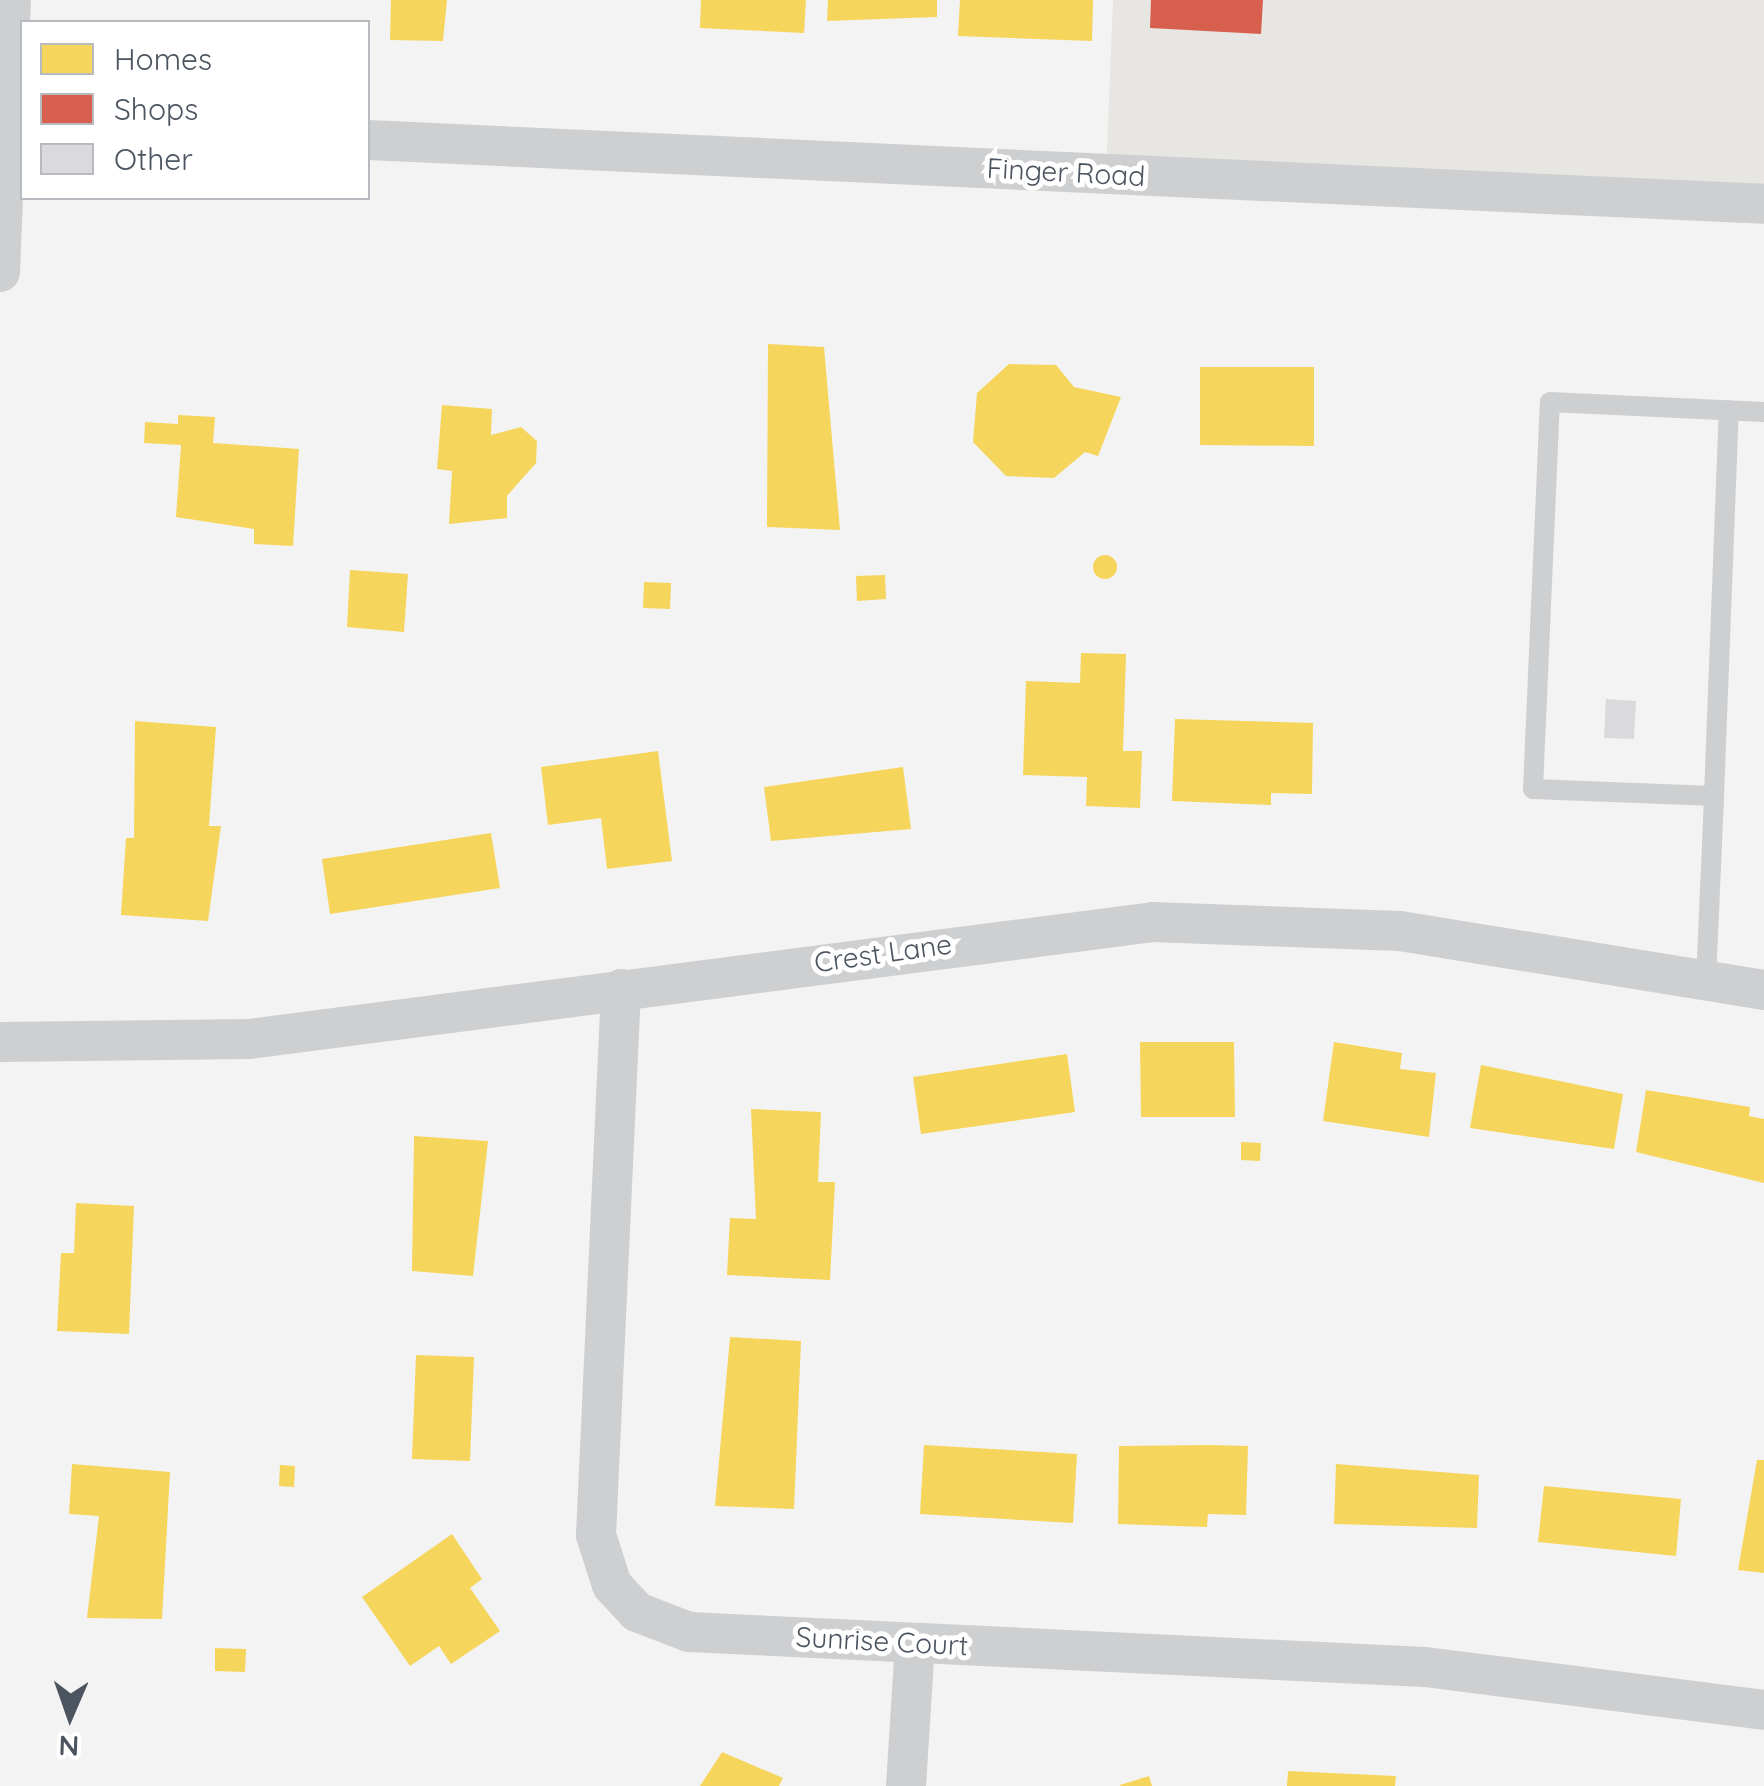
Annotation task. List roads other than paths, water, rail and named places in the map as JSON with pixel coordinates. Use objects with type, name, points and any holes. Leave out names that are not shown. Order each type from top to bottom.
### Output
[{"type":"street","points":[[0,272],[10,123],[11,0]]},
{"type":"street","name":"Finger Road","points":[[370,140],[1764,204]]},
{"type":"street","name":"Crest Lane","points":[[0,1042],[250,1038],[1170,922],[1400,932],[1764,990]]},
{"type":"street","name":"Sunrise Court","points":[[621,989],[596,1535],[602,1566],[637,1612],[674,1628],[1444,1668],[1764,1710]]},
{"type":"street","points":[[906,1786],[916,1643]]},
{"type":"lane","points":[[1714,796],[1533,790],[1550,402],[1764,412]]},
{"type":"lane","points":[[1706,981],[1729,410]]}]
